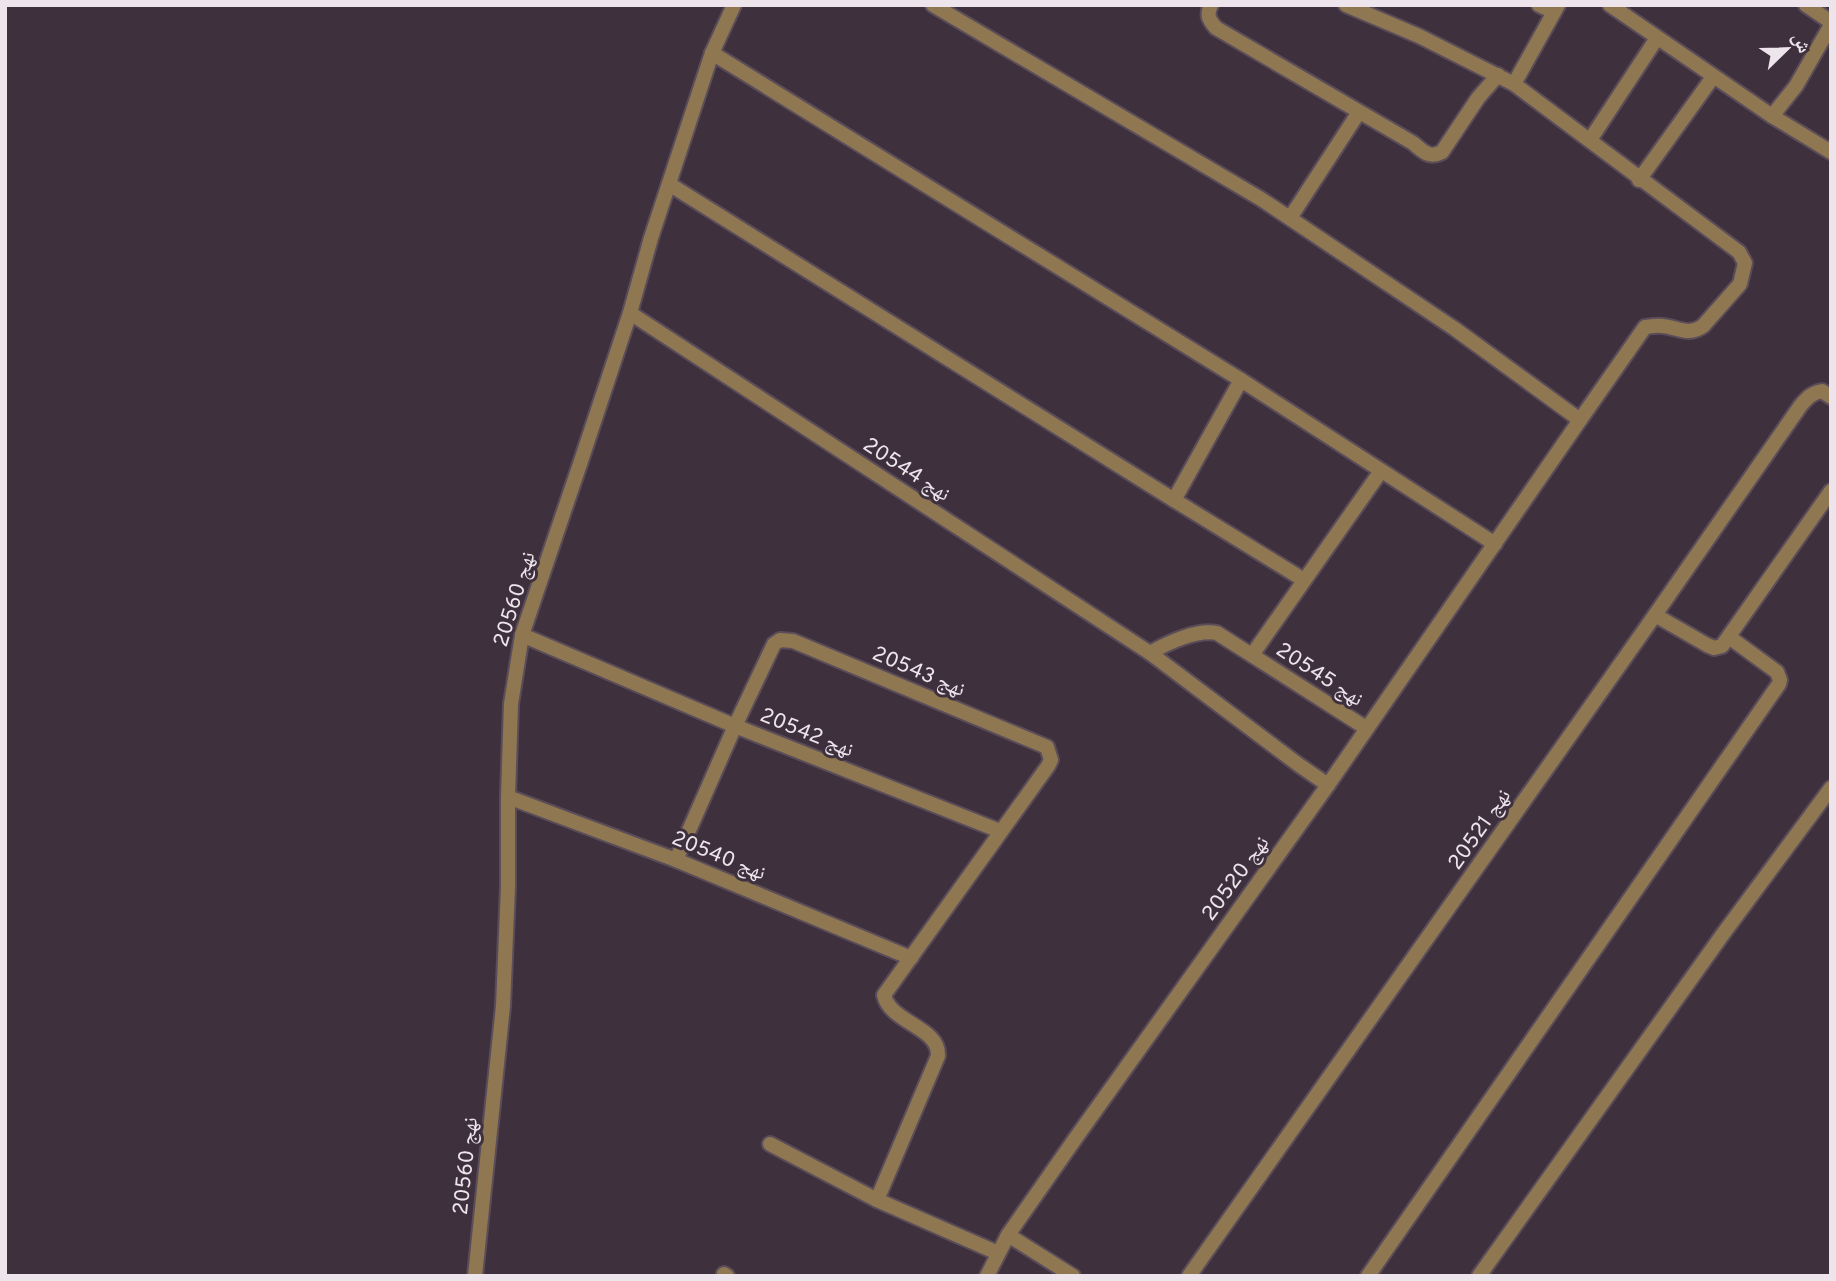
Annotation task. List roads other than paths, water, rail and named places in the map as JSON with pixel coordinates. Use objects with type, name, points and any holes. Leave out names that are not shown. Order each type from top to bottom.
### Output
[{"type":"street","name":"نهج 20560","points":[[475,1276],[503,1006],[511,704],[522,635],[630,313],[651,238],[712,53],[734,5]]},
{"type":"street","points":[[933,5],[1261,198],[1455,329],[1580,420]]},
{"type":"street","points":[[1211,5],[1208,17],[1216,28],[1413,143],[1428,155],[1442,152],[1478,98],[1498,75]]},
{"type":"street","points":[[1346,5],[1419,36],[1514,84],[1639,180],[1713,77]]},
{"type":"street","points":[[1514,84],[1556,9],[1539,5]]},
{"type":"street","points":[[1610,5],[1713,77],[1831,152]]},
{"type":"street","points":[[1772,116],[1796,86],[1831,24],[1806,5]]},
{"type":"street","points":[[1590,140],[1657,38]]},
{"type":"street","points":[[712,53],[1241,380],[1495,544]]},
{"type":"street","points":[[1290,218],[1359,111]]},
{"type":"street","name":"نهج 20520","points":[[986,1276],[1008,1235],[1328,785],[1645,327],[1657,325],[1684,332],[1696,331],[1703,327],[1740,284],[1745,263],[1739,252],[1639,180]]},
{"type":"street","points":[[669,184],[1304,580]]},
{"type":"street","name":"نهج 20544","points":[[630,313],[1156,649],[1298,765],[1328,785]]},
{"type":"street","points":[[1174,500],[1241,380]]},
{"type":"street","name":"نهج 20521","points":[[1189,1276],[1801,405],[1816,392],[1822,391],[1831,397]]},
{"type":"street","points":[[1252,655],[1381,471]]},
{"type":"street","points":[[1655,615],[1714,648],[1722,646],[1831,491]]},
{"type":"street","name":"نهج 20545","points":[[1156,649],[1202,632],[1217,633],[1366,728]]},
{"type":"street","points":[[522,635],[735,726]]},
{"type":"street","points":[[1368,1276],[1779,684],[1777,672],[1729,637]]},
{"type":"street","name":"نهج 20543","points":[[735,726],[774,644],[780,640],[793,641],[1047,747],[1051,760],[1048,766],[1000,831]]},
{"type":"street","name":"نهج 20542","points":[[676,860],[735,726],[1000,831]]},
{"type":"street","points":[[1479,1276],[1723,934],[1831,788]]},
{"type":"street","name":"نهج 20540","points":[[508,797],[676,860],[911,958]]},
{"type":"street","points":[[877,1200],[938,1056],[933,1039],[892,1010],[884,995],[1000,831]]},
{"type":"street","points":[[771,1144],[877,1200],[999,1253]]},
{"type":"street","points":[[1008,1235],[1073,1276]]}]
